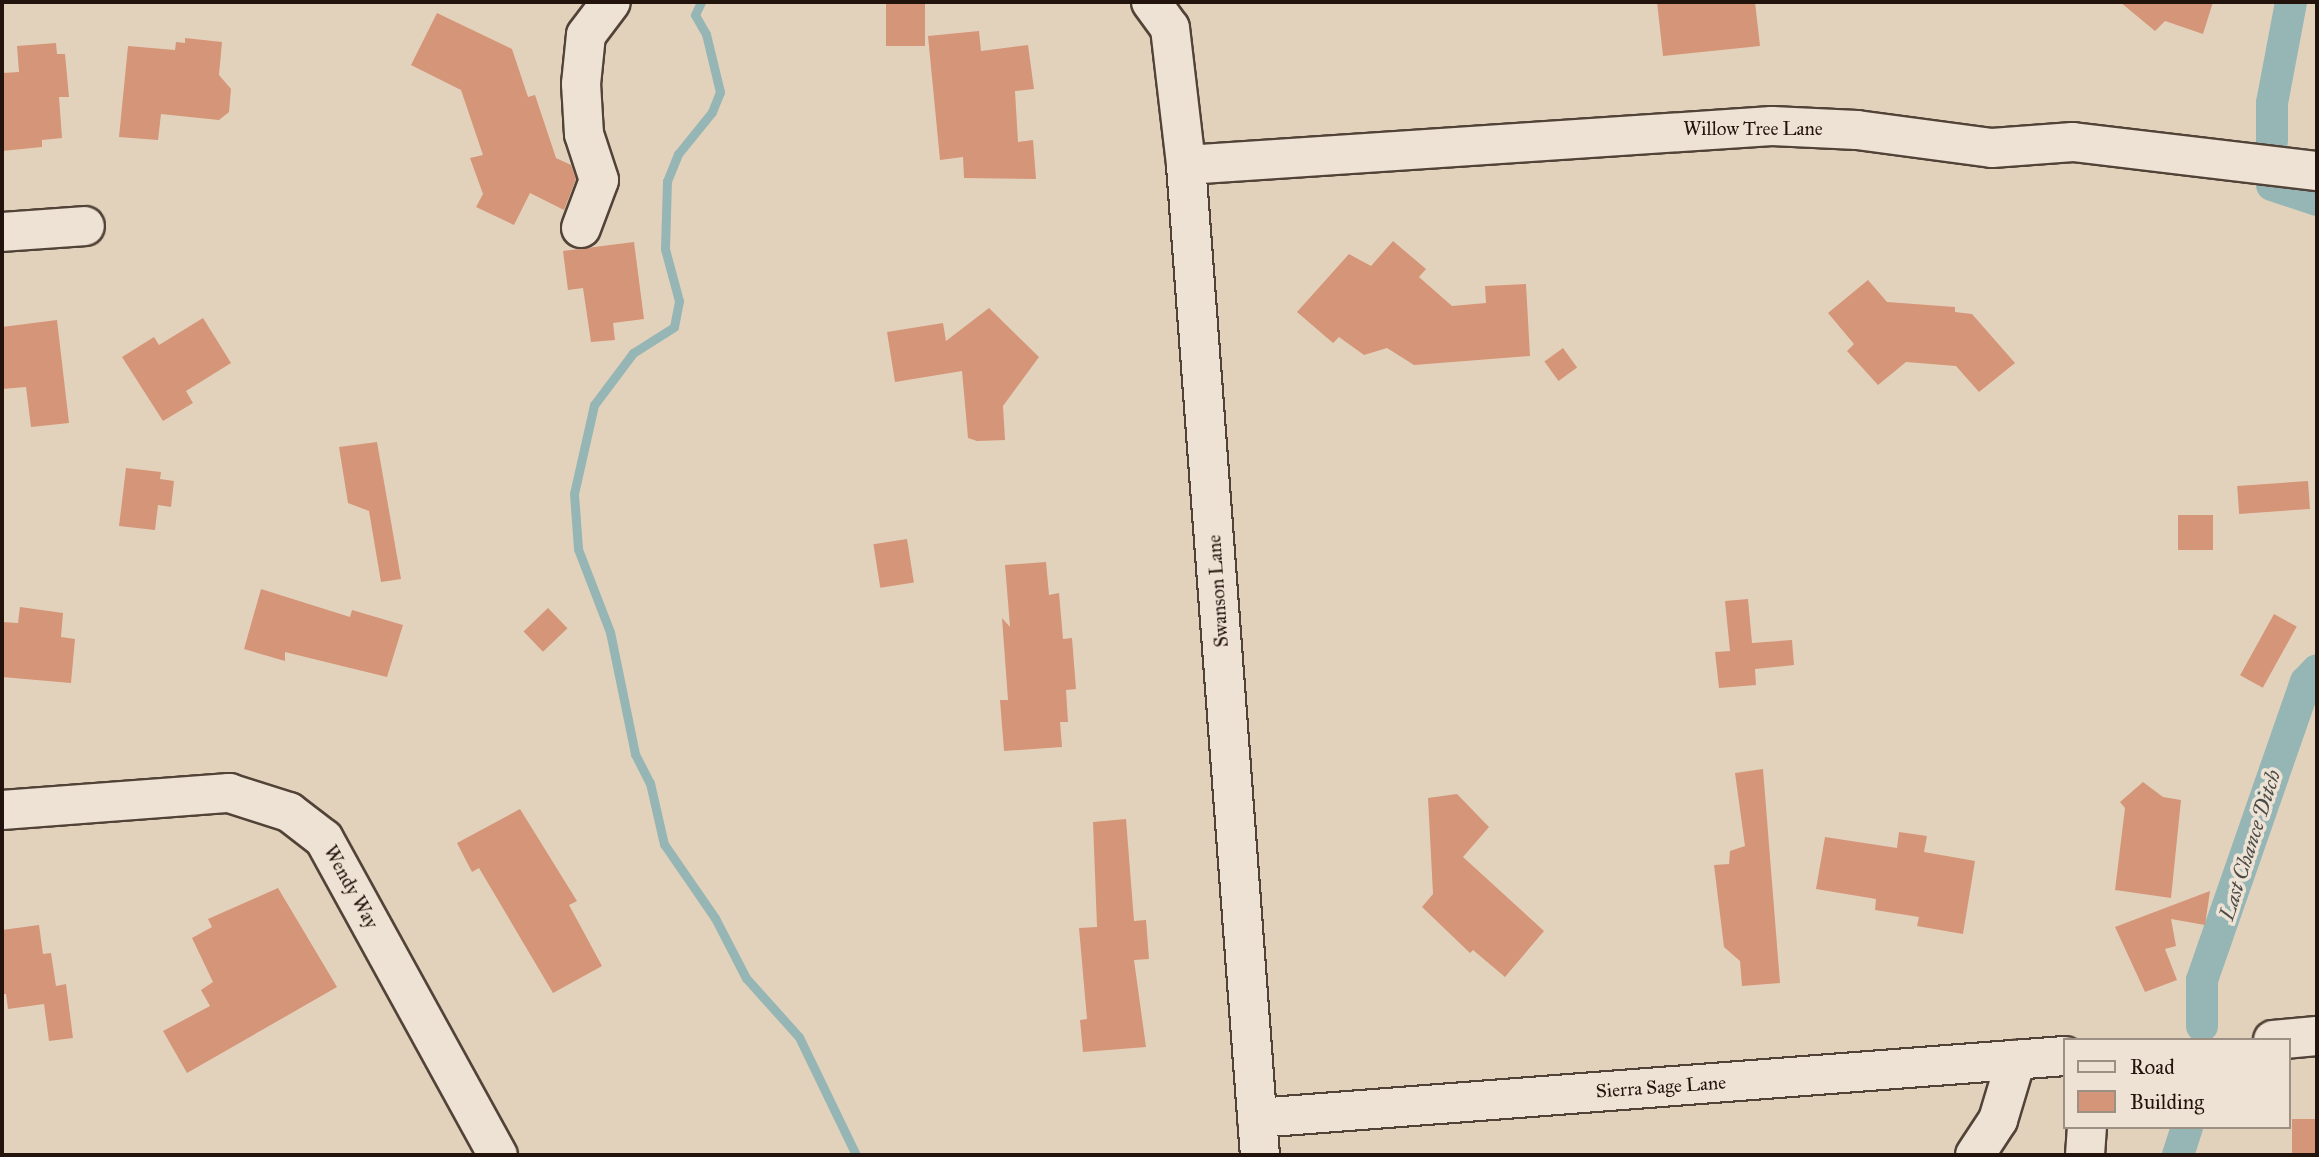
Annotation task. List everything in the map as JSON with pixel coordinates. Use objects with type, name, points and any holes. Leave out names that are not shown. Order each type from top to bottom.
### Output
[{"type":"street","points":[[581,228],[599,180],[584,134],[580,84],[586,35],[611,2]]},
{"type":"street","name":"Swanson Lane","points":[[1160,15],[1186,165],[1260,1155]]},
{"type":"street","name":"Willow Tree Lane","points":[[1186,165],[1772,125],[1992,148],[2073,142],[2317,171]]},
{"type":"street","points":[[2,232],[85,226]]},
{"type":"street","name":"Wendy Way","points":[[2,810],[229,793],[289,811],[324,839],[498,1155]]},
{"type":"street","points":[[2291,1038],[2317,1036]]},
{"type":"street","name":"Sierra Sage Lane","points":[[1257,1118],[2064,1056]]},
{"type":"street","points":[[1975,1155],[1998,1121],[2017,1059]]},
{"type":"street","points":[[2085,1155],[2087,1129]]},
{"type":"building","points":[[886,2],[925,2],[925,46],[886,46]]},
{"type":"building","points":[[1657,2],[1755,2],[1760,46],[1663,56]]},
{"type":"building","points":[[2120,2],[2213,2],[2203,34],[2165,21],[2155,31]]},
{"type":"building","points":[[437,13],[512,49],[528,97],[535,95],[556,158],[571,165],[576,179],[564,210],[530,193],[514,225],[476,207],[483,194],[470,158],[483,155],[461,90],[411,65]]},
{"type":"building","points":[[979,31],[981,51],[1028,45],[1034,89],[1015,91],[1018,142],[1033,140],[1036,179],[964,178],[963,157],[940,160],[928,36]]},
{"type":"building","points":[[185,38],[222,42],[219,75],[231,89],[229,112],[219,120],[161,114],[158,140],[119,137],[128,46],[175,50],[176,42],[185,43]]},
{"type":"building","points":[[56,43],[57,54],[65,54],[69,97],[59,97],[62,138],[42,140],[42,147],[2,151],[2,73],[19,72],[17,46]]},
{"type":"building","points":[[1393,241],[1426,269],[1419,277],[1452,306],[1486,303],[1485,286],[1526,284],[1530,356],[1414,365],[1387,348],[1364,355],[1339,337],[1333,343],[1297,312],[1349,254],[1371,266]]},
{"type":"building","points":[[634,242],[644,319],[613,323],[615,340],[591,342],[583,288],[568,290],[563,251]]},
{"type":"building","points":[[1868,280],[1887,302],[1955,307],[1955,312],[1972,314],[2015,363],[1979,392],[1956,366],[1906,362],[1878,385],[1847,351],[1854,344],[1828,313]]},
{"type":"building","points":[[989,308],[1039,357],[1003,406],[1005,440],[977,441],[968,438],[962,371],[895,382],[887,332],[943,323],[946,341]]},
{"type":"building","points":[[203,318],[231,363],[186,391],[193,403],[163,421],[122,357],[154,337],[159,345]]},
{"type":"building","points":[[57,320],[69,423],[31,427],[26,387],[2,389],[2,327]]},
{"type":"building","points":[[1563,348],[1577,367],[1558,381],[1544,362]]},
{"type":"building","points":[[377,442],[401,579],[381,582],[369,511],[348,503],[339,447]]},
{"type":"building","points":[[126,468],[161,472],[160,479],[174,481],[171,507],[158,505],[155,530],[119,526]]},
{"type":"building","points":[[2308,481],[2310,509],[2239,514],[2237,486]]},
{"type":"building","points":[[2178,515],[2213,515],[2213,550],[2178,550]]},
{"type":"building","points":[[907,539],[914,582],[880,588],[873,544]]},
{"type":"building","points":[[1046,562],[1049,595],[1059,593],[1063,639],[1072,638],[1076,689],[1066,690],[1068,722],[1060,722],[1062,747],[1004,751],[1000,700],[1008,700],[1002,618],[1010,627],[1005,565]]},
{"type":"building","points":[[261,589],[350,617],[352,610],[403,625],[387,677],[285,652],[285,661],[244,649]]},
{"type":"building","points":[[1748,599],[1752,643],[1792,640],[1794,665],[1755,669],[1756,685],[1719,688],[1715,652],[1730,651],[1725,601]]},
{"type":"building","points":[[20,607],[63,613],[61,637],[75,639],[71,683],[2,677],[2,622],[18,623]]},
{"type":"building","points":[[548,608],[567,628],[543,652],[524,632]]},
{"type":"building","points":[[2274,614],[2297,627],[2263,688],[2240,675]]},
{"type":"building","points":[[1763,769],[1780,983],[1742,986],[1740,961],[1724,947],[1714,865],[1729,864],[1730,851],[1745,846],[1735,773]]},
{"type":"building","points":[[2143,782],[2163,797],[2181,800],[2171,898],[2115,890],[2125,808],[2120,802]]},
{"type":"building","points":[[1457,794],[1489,827],[1463,857],[1544,931],[1505,977],[1473,950],[1470,953],[1422,907],[1433,894],[1428,798]]},
{"type":"building","points":[[520,809],[577,901],[569,905],[602,966],[553,993],[479,868],[472,872],[457,843]]},
{"type":"building","points":[[1126,819],[1134,921],[1146,920],[1149,959],[1134,960],[1146,1047],[1083,1052],[1080,1020],[1087,1019],[1079,928],[1097,927],[1093,822]]},
{"type":"building","points":[[1899,832],[1927,836],[1924,852],[1975,861],[1963,934],[1917,926],[1919,917],[1875,910],[1876,899],[1816,889],[1825,837],[1897,848]]},
{"type":"building","points":[[278,888],[337,987],[187,1073],[163,1031],[210,1006],[201,990],[213,982],[192,938],[212,927],[208,919]]},
{"type":"building","points":[[2210,891],[2205,925],[2171,919],[2176,946],[2165,949],[2177,980],[2145,992],[2115,927]]},
{"type":"building","points":[[39,925],[43,954],[51,953],[56,986],[66,984],[73,1038],[49,1041],[44,1004],[8,1009],[6,994],[2,994],[2,930]]},
{"type":"building","points":[[2292,1119],[2317,1119],[2317,1155],[2292,1155]]},
{"type":"waterway","points":[[701,2],[695,15],[706,34],[720,92],[712,112],[678,154],[667,181],[665,249],[679,301],[674,327],[633,353],[594,405],[574,494],[578,549],[610,632],[635,754],[650,783],[664,844],[715,918],[746,978],[799,1037],[856,1155]]},
{"type":"waterway","name":"Last Chance Ditch","points":[[2272,141],[2272,103],[2291,2]]},
{"type":"waterway","name":"Last Chance Ditch","points":[[2272,185],[2317,200]]},
{"type":"waterway","name":"Last Chance Ditch","points":[[2202,1026],[2202,980],[2306,682],[2317,670]]},
{"type":"waterway","name":"Last Chance Ditch","points":[[2178,1155],[2186,1129]]}]
